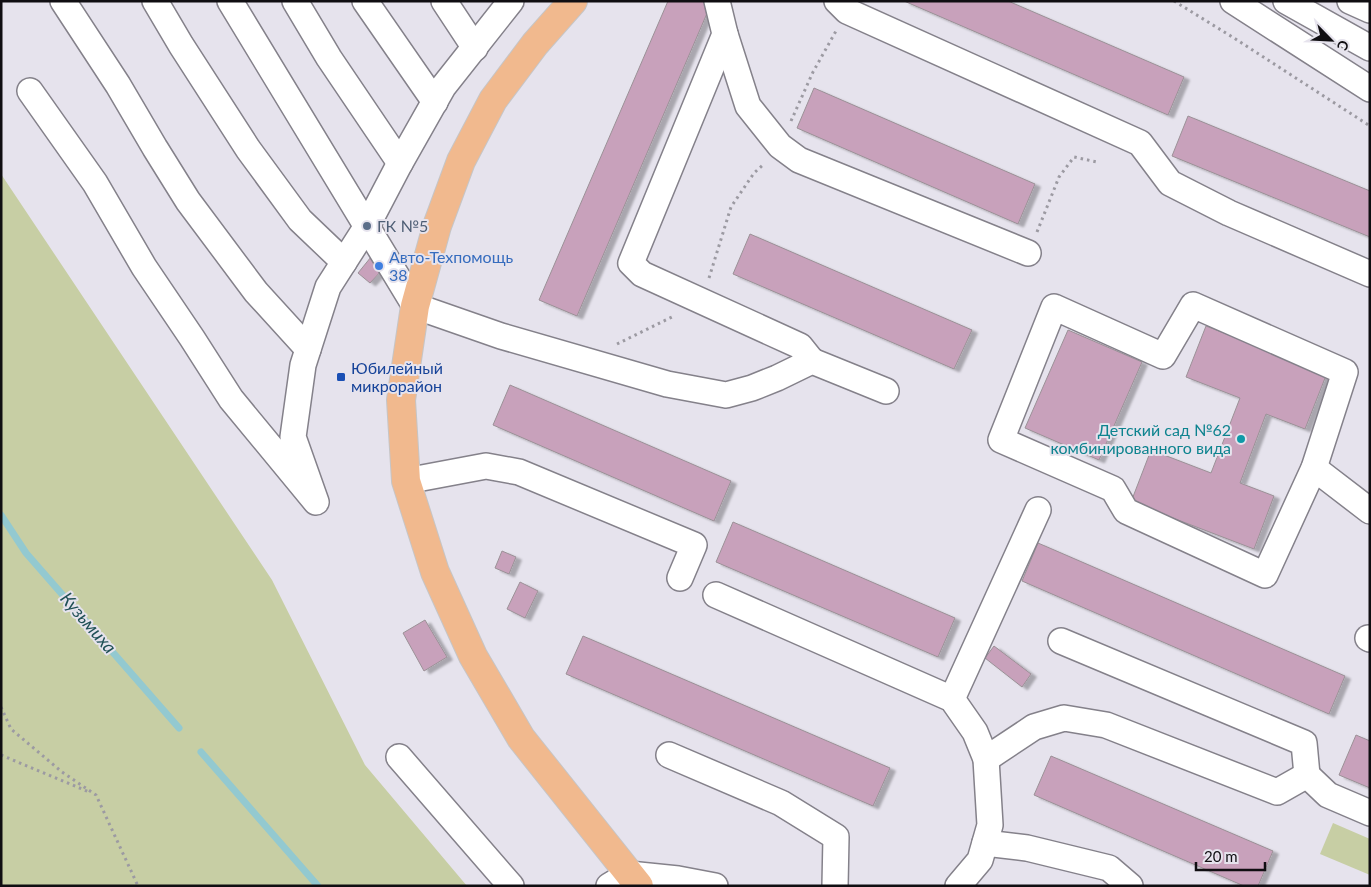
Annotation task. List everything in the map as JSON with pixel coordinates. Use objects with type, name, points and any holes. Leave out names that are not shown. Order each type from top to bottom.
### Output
[{"type":"main road","points":[[573,1],[535,44],[494,100],[461,162],[437,226],[415,306],[401,400],[406,481],[435,572],[473,656],[521,738],[626,882]]},
{"type":"street","points":[[63,1],[118,85],[154,148],[188,201],[256,292],[308,349]]},
{"type":"street","points":[[155,1],[248,149],[300,220],[344,262]]},
{"type":"street","points":[[230,1],[415,306],[501,336],[667,384],[726,395],[752,388],[812,362]]},
{"type":"street","points":[[295,1],[329,58],[400,162]]},
{"type":"street","points":[[365,1],[435,102]]},
{"type":"street","points":[[444,1],[474,48]]},
{"type":"street","points":[[30,90],[95,183],[144,267],[231,399],[316,502],[294,437],[303,365],[328,287],[367,226],[400,162],[444,87],[511,1]]},
{"type":"street","points":[[717,1],[725,34],[748,106],[780,146],[799,160],[1028,253]]},
{"type":"street","points":[[837,1],[847,11],[1140,143],[1170,183],[1229,213],[1370,274]]},
{"type":"street","points":[[1234,1],[1262,8],[1370,89]]},
{"type":"street","points":[[1286,1],[1370,48]]},
{"type":"street","points":[[1350,1],[1370,10]]},
{"type":"street","points":[[725,34],[631,263],[642,274],[800,346],[812,362],[886,391]]},
{"type":"street","points":[[1193,305],[1345,372],[1314,468],[1265,575],[1126,510],[1113,489],[1001,440],[1054,308],[1163,356],[1193,305]]},
{"type":"street","points":[[406,481],[486,466],[519,472],[694,545],[680,578]]},
{"type":"street","points":[[1314,468],[1370,511]]},
{"type":"street","points":[[952,699],[1038,510]]},
{"type":"street","points":[[716,595],[952,699],[974,732],[986,759],[990,825],[980,860],[958,886]]},
{"type":"street","points":[[1062,641],[1304,743],[1306,774],[1328,795],[1370,813]]},
{"type":"street","points":[[986,759],[1034,727],[1064,718],[1106,724],[1277,792],[1306,774]]},
{"type":"street","points":[[669,755],[781,803],[836,837],[835,886]]},
{"type":"street","points":[[399,757],[511,886]]},
{"type":"street","points":[[985,843],[1028,848],[1110,868],[1130,886]]},
{"type":"street","points":[[626,882],[678,879],[715,886]]},
{"type":"path","points":[[1174,1],[1370,126]]},
{"type":"path","points":[[586,360],[703,302],[731,208],[754,173],[780,146],[813,72],[836,31]]},
{"type":"path","points":[[1028,253],[1059,177],[1074,157],[1097,162]]},
{"type":"path","points":[[1,707],[11,729],[62,772],[96,795],[138,886]]},
{"type":"path","points":[[1,755],[96,795]]},
{"type":"green space","points":[[1,174],[272,580],[365,765],[467,886],[1,886]]},
{"type":"green space","points":[[1333,823],[1370,839],[1370,875],[1320,854]]},
{"type":"building","points":[[668,1],[705,1],[711,4],[577,316],[539,300]]},
{"type":"building","points":[[904,1],[1008,1],[1184,77],[1168,115]]},
{"type":"building","points":[[814,88],[1035,184],[1018,224],[797,128]]},
{"type":"building","points":[[1188,116],[1370,191],[1370,237],[1172,156]]},
{"type":"building","points":[[750,234],[972,330],[954,369],[733,274]]},
{"type":"building","points":[[371,257],[384,268],[370,283],[358,273]]},
{"type":"building","name":"Детский сад №62 комбинированного вида","points":[[1206,326],[1327,373],[1305,429],[1266,414],[1240,483],[1274,496],[1254,549],[1131,502],[1151,450],[1211,473],[1240,398],[1186,377]]},
{"type":"building","points":[[1068,330],[1142,362],[1099,460],[1025,428]]},
{"type":"building","points":[[510,385],[731,481],[714,521],[493,425]]},
{"type":"building","points":[[733,522],[955,618],[938,657],[716,562]]},
{"type":"building","points":[[1038,543],[1345,676],[1329,714],[1022,581]]},
{"type":"building","points":[[502,551],[516,557],[509,574],[495,568]]},
{"type":"building","points":[[520,582],[538,591],[525,618],[507,609]]},
{"type":"building","points":[[425,620],[447,657],[424,671],[403,633]]},
{"type":"building","points":[[583,636],[890,768],[873,806],[566,674]]},
{"type":"building","points":[[994,646],[1031,674],[1022,687],[985,658]]},
{"type":"building","points":[[1356,735],[1370,741],[1370,788],[1339,775]]},
{"type":"building","points":[[1051,756],[1273,851],[1258,886],[1244,886],[1034,795]]},
{"type":"waterway","name":"Кузьмиха","points":[[1,515],[26,553],[179,728]]},
{"type":"waterway","name":"Кузьмиха","points":[[201,752],[318,886]]},
{"type":"place","name":"ГК №5","points":[[367,226]]},
{"type":"place","name":"Авто-Техпомощь 38","points":[[379,266]]},
{"type":"place","name":"Юбилейный микрорайон","points":[[341,377]]},
{"type":"place","name":"Детский сад №62 комбинированного вида","points":[[1241,439]]}]
